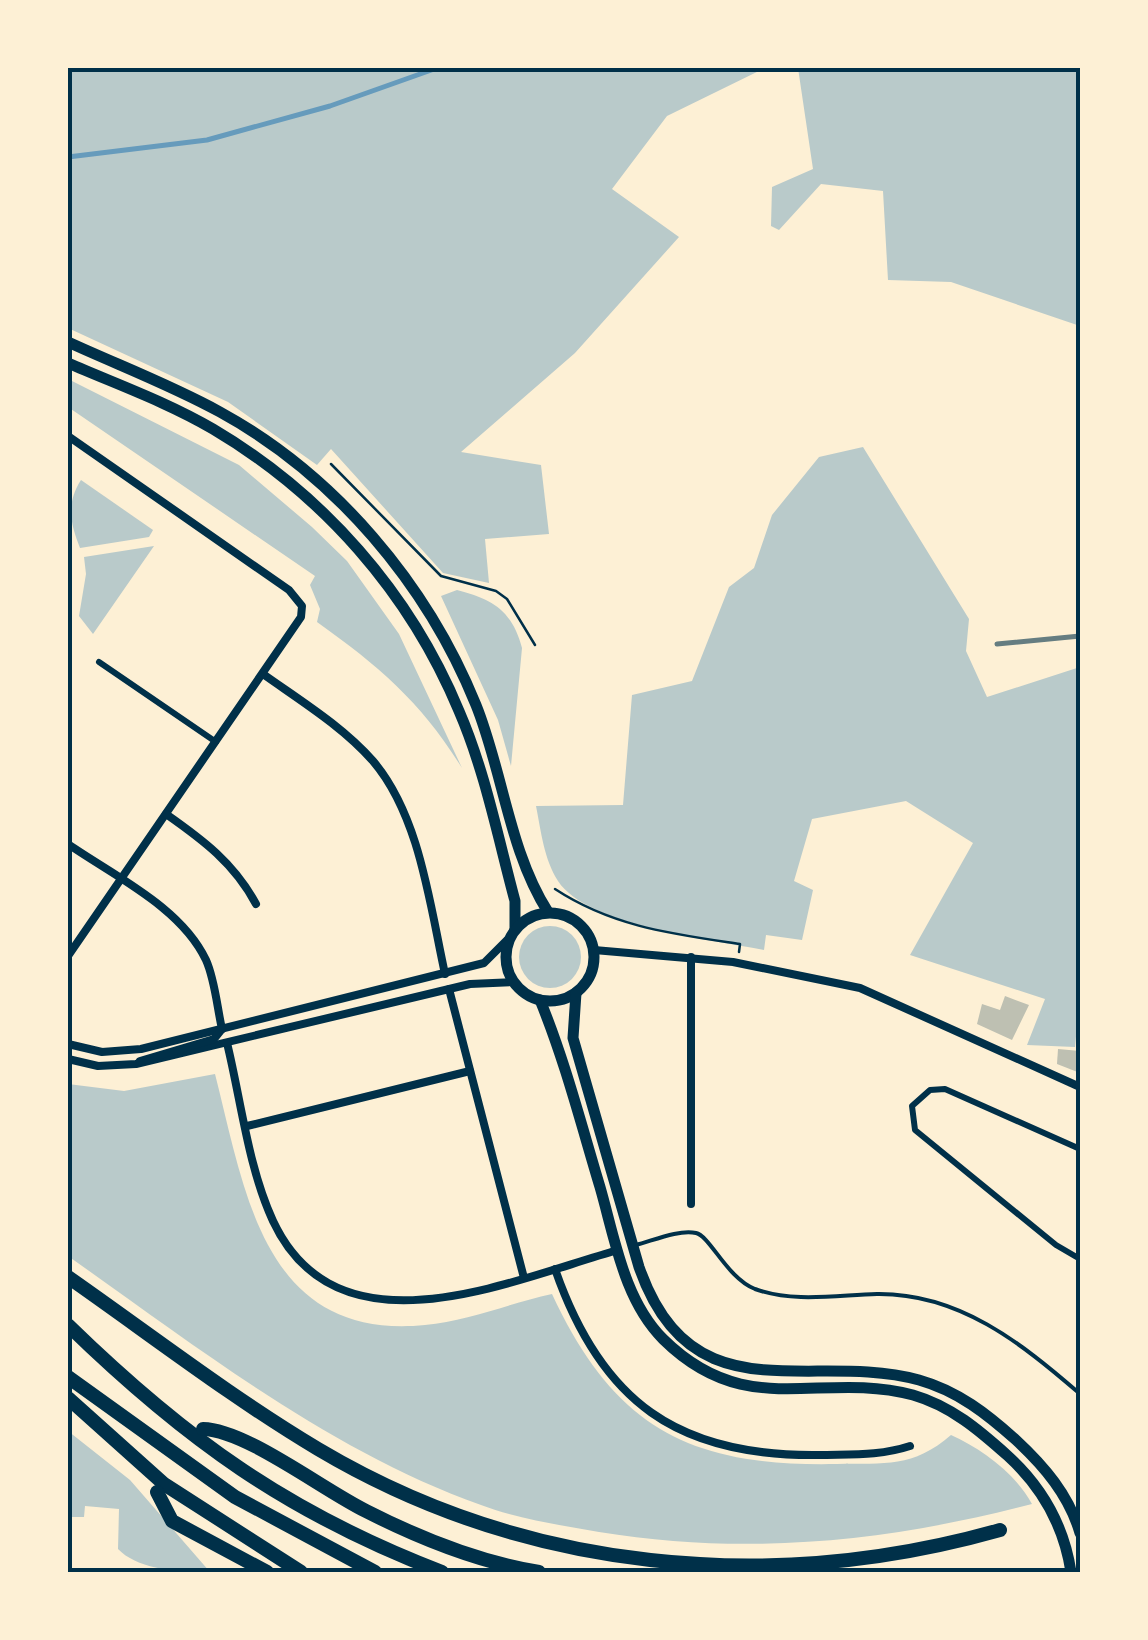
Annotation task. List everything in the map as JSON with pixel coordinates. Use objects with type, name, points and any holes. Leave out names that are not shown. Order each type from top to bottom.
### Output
[{"type":"highway","points":[[68,1277],[254,1410],[335,1458],[426,1504],[595,1553],[665,1563],[788,1567]]},
{"type":"highway","points":[[68,1325],[159,1412],[246,1476],[352,1535],[442,1572]]},
{"type":"highway","points":[[68,1377],[234,1497],[375,1572]]},
{"type":"highway","points":[[68,1398],[164,1484],[302,1572]]},
{"type":"highway","points":[[203,1429],[236,1436],[416,1535],[489,1561],[539,1572]]},
{"type":"highway","points":[[157,1492],[172,1521],[268,1572]]},
{"type":"highway","points":[[766,1572],[892,1556],[1000,1530]]},
{"type":"main road","points":[[68,342],[189,396],[258,436],[336,499],[383,550],[430,614],[464,677],[490,741],[527,870],[548,912],[580,924],[594,950],[593,971],[576,993],[553,1002],[540,1000],[513,982],[506,963],[515,901],[460,713],[414,624],[369,561],[324,512],[248,451],[181,412],[68,362]]},
{"type":"main road","points":[[513,933],[548,912]]},
{"type":"main road","points":[[576,993],[573,1038],[633,1246],[645,1282],[664,1315],[693,1344],[731,1365],[786,1374],[893,1374],[920,1380],[968,1401],[1054,1480],[1080,1532]]},
{"type":"main road","points":[[540,1000],[560,1048],[630,1289],[651,1326],[705,1371],[768,1390],[869,1389],[915,1396],[979,1430],[1038,1488],[1060,1526],[1072,1572]]},
{"type":"street","points":[[68,436],[289,590],[302,606],[301,617],[263,674],[68,956]]},
{"type":"street","points":[[100,662],[216,742]]},
{"type":"street","points":[[263,674],[343,731],[382,773],[398,804],[422,872],[445,974]]},
{"type":"street","points":[[166,814],[206,842],[234,869],[256,904]]},
{"type":"street","points":[[68,844],[167,912],[191,936],[207,962],[222,1029]]},
{"type":"street","points":[[68,1044],[120,1052],[445,974],[484,963],[513,933]]},
{"type":"street","points":[[594,950],[733,962],[860,988],[1080,1087]]},
{"type":"street","points":[[691,1204],[692,957]]},
{"type":"street","points":[[68,1060],[98,1066],[136,1064],[449,989],[488,981],[513,982]]},
{"type":"street","points":[[449,989],[524,1278]]},
{"type":"street","points":[[136,1064],[145,1057],[214,1039],[222,1029]]},
{"type":"street","points":[[227,1043],[272,1218],[286,1245],[340,1288],[376,1300],[409,1304],[524,1278],[618,1250]]},
{"type":"street","points":[[248,1126],[470,1071]]},
{"type":"street","points":[[1080,1148],[945,1088],[930,1090],[912,1106],[915,1130],[1056,1245],[1080,1258]]},
{"type":"street","points":[[555,1269],[572,1320],[599,1362],[629,1395],[672,1427],[722,1447],[768,1455],[888,1453],[910,1446]]},
{"type":"lane","points":[[633,1246],[691,1232],[706,1238],[733,1276],[754,1288],[786,1296],[883,1294],[960,1310],[1019,1343],[1080,1393]]},
{"type":"path","points":[[331,464],[441,576],[507,599],[534,645]]},
{"type":"shaded area","points":[[68,68],[765,68],[667,116],[612,189],[679,237],[575,353],[461,452],[541,465],[549,534],[485,539],[489,583],[443,573],[331,449],[317,465],[228,402],[68,328]]},
{"type":"shaded area","points":[[798,68],[1080,68],[1080,326],[951,282],[888,280],[883,191],[821,184],[779,230],[771,226],[772,187],[813,169]]},
{"type":"shaded area","points":[[68,379],[239,465],[347,561],[399,634],[462,768],[398,687],[317,622],[320,609],[310,585],[315,576],[68,407]]},
{"type":"shaded area","points":[[863,447],[969,619],[966,651],[987,697],[1080,667],[1080,995],[1075,1047],[1027,1045],[1045,999],[910,955],[973,843],[906,801],[812,819],[794,881],[813,890],[802,940],[766,935],[764,950],[653,929],[595,909],[573,896],[549,864],[536,806],[623,805],[632,695],[692,681],[729,587],[754,568],[772,515],[819,457]]},
{"type":"shaded area","points":[[81,480],[153,530],[149,537],[80,548],[71,513]]},
{"type":"shaded area","points":[[154,546],[93,634],[79,616],[86,574],[84,557]]},
{"type":"shaded area","points":[[457,590],[499,608],[513,624],[522,648],[511,766],[498,720],[441,596]]},
{"type":"shaded area","points":[[550,926],[572,935],[581,957],[572,979],[550,988],[528,979],[519,957],[528,935]]},
{"type":"shaded area","points":[[215,1074],[238,1165],[270,1249],[295,1283],[328,1309],[371,1324],[425,1325],[552,1294],[576,1340],[631,1408],[663,1431],[699,1447],[740,1458],[785,1463],[884,1463],[924,1453],[951,1435],[997,1464],[1032,1504],[870,1536],[763,1544],[709,1543],[599,1532],[509,1514],[425,1483],[371,1456],[216,1361],[68,1256],[68,1084],[124,1091]]},
{"type":"shaded area","points":[[68,1431],[130,1480],[210,1572],[161,1569],[127,1556],[118,1549],[119,1509],[85,1506],[84,1517],[68,1517]]},
{"type":"building","points":[[1005,996],[1029,1005],[1012,1040],[977,1024],[982,1004],[1000,1010]]},
{"type":"building","points":[[1058,1049],[1080,1051],[1080,1073],[1057,1064]]},
{"type":"waterway","points":[[68,157],[207,140],[330,106],[437,68]]},
{"type":"railway","points":[[997,644],[1080,636]]}]
